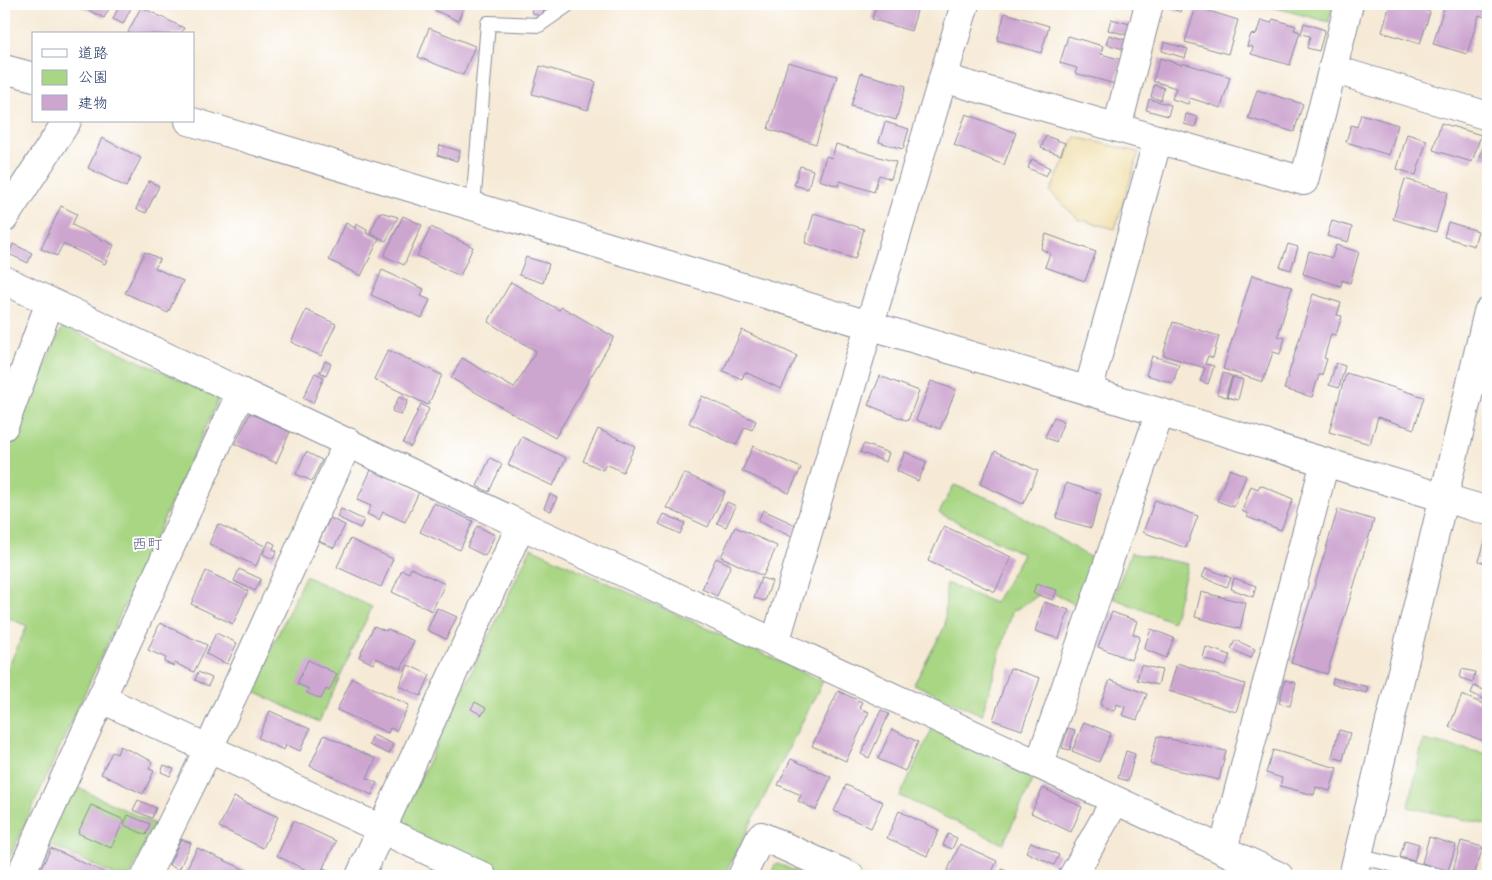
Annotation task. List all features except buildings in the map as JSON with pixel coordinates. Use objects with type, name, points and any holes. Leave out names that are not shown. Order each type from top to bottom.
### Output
[{"type":"street","points":[[775,643],[965,4]]},
{"type":"street","points":[[1117,128],[1148,4]]},
{"type":"street","points":[[943,78],[1304,181],[1349,4]]},
{"type":"street","points":[[4,69],[32,76]]},
{"type":"street","points":[[1332,69],[1488,116]]},
{"type":"street","points":[[4,218],[66,122]]},
{"type":"street","points":[[192,122],[1488,511]]},
{"type":"street","points":[[1088,391],[1158,140]]},
{"type":"street","points":[[4,280],[521,525],[1279,876]]},
{"type":"street","points":[[4,426],[50,302]]},
{"type":"street","points":[[1355,866],[1488,312]]},
{"type":"street","points":[[20,876],[241,392]]},
{"type":"street","points":[[1039,765],[1160,412]]},
{"type":"street","points":[[146,876],[209,748],[348,442]]},
{"type":"street","points":[[1223,850],[1325,462]]},
{"type":"street","points":[[360,876],[521,525]]},
{"type":"street","points":[[102,699],[482,876]]},
{"type":"street","points":[[1073,876],[1116,800]]},
{"type":"street","points":[[742,876],[761,836],[850,876]]},
{"type":"lane","points":[[473,206],[488,23],[539,25],[568,4]]},
{"type":"lane","points":[[1355,866],[1441,876]]},
{"type":"green space","points":[[1261,4],[1333,4],[1329,22]]},
{"type":"green space","points":[[63,326],[219,398],[4,870],[4,676],[27,626],[4,616],[4,456]]},
{"type":"green space","points":[[954,485],[998,502],[1096,561],[1082,608],[1047,590],[1012,612],[982,715],[914,684],[945,626],[946,583],[995,603],[1023,554],[939,513]]},
{"type":"green space","points":[[531,548],[823,681],[724,876],[507,876],[398,825]]},
{"type":"green space","points":[[1131,553],[1188,564],[1173,622],[1113,598]]},
{"type":"green space","points":[[305,576],[372,607],[319,722],[252,691]]},
{"type":"green space","points":[[932,729],[1034,778],[1003,844],[900,796]]},
{"type":"green space","points":[[1423,740],[1488,754],[1488,825],[1408,807]]},
{"type":"green space","points":[[72,785],[155,824],[130,876],[117,876],[45,842]]},
{"type":"green space","points":[[776,863],[806,876],[769,876]]},
{"type":"sand","points":[[1075,137],[1139,152],[1115,229],[1078,219],[1050,192]]},
{"type":"district","name":"西町","points":[[147,544]]}]
